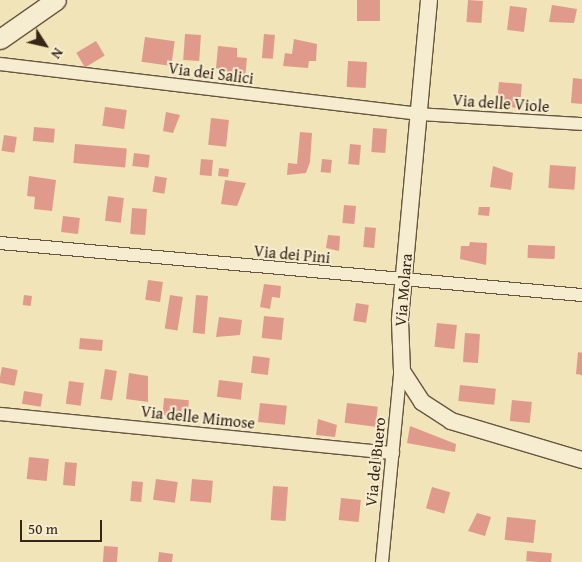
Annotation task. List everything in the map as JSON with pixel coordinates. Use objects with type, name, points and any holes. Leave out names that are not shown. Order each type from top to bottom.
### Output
[{"type":"main road","points":[[0,39],[56,0]]},
{"type":"street","name":"Via Molara","points":[[429,0],[404,281],[401,366],[414,393],[444,418],[582,460]]},
{"type":"street","name":"Via dei Salici","points":[[0,64],[418,114]]},
{"type":"street","name":"Via delle Viole","points":[[418,114],[582,124]]},
{"type":"street","name":"Via dei Pini","points":[[0,243],[404,281],[582,295]]},
{"type":"street","name":"Via del Buero","points":[[382,562],[401,366]]},
{"type":"street","name":"Via delle Mimose","points":[[0,414],[393,453]]},
{"type":"building","points":[[357,0],[380,0],[380,21],[357,21]]},
{"type":"building","points":[[468,0],[483,1],[481,23],[466,22]]},
{"type":"building","points":[[552,5],[577,9],[574,23],[549,22]]},
{"type":"building","points":[[510,6],[527,8],[524,32],[507,30]]},
{"type":"building","points":[[185,34],[201,35],[199,61],[183,60]]},
{"type":"building","points":[[264,34],[275,35],[273,59],[262,58]]},
{"type":"building","points":[[145,37],[175,41],[171,66],[142,62]]},
{"type":"building","points":[[294,39],[317,44],[316,61],[309,61],[308,68],[283,66],[285,53],[292,54]]},
{"type":"building","points":[[96,41],[105,56],[85,67],[76,53]]},
{"type":"building","points":[[218,46],[237,48],[237,57],[247,58],[245,78],[216,68]]},
{"type":"building","points":[[348,61],[367,62],[366,88],[347,87]]},
{"type":"building","points":[[573,78],[582,79],[582,104],[571,103]]},
{"type":"building","points":[[499,82],[522,84],[520,108],[497,106]]},
{"type":"building","points":[[105,107],[127,110],[124,129],[102,126]]},
{"type":"building","points":[[166,112],[180,115],[173,133],[163,131]]},
{"type":"building","points":[[211,118],[229,120],[226,147],[208,145]]},
{"type":"building","points":[[34,127],[55,129],[54,143],[33,141]]},
{"type":"building","points":[[373,128],[387,129],[385,153],[371,152]]},
{"type":"building","points":[[300,132],[312,133],[310,162],[306,173],[287,175],[288,163],[297,164]]},
{"type":"building","points":[[4,135],[17,137],[14,153],[1,151]]},
{"type":"building","points":[[75,144],[127,149],[125,167],[73,163]]},
{"type":"building","points":[[350,144],[361,145],[359,165],[348,164]]},
{"type":"building","points":[[134,153],[150,155],[148,168],[132,166]]},
{"type":"building","points":[[201,159],[213,160],[212,176],[200,175]]},
{"type":"building","points":[[322,159],[332,160],[331,173],[321,172]]},
{"type":"building","points":[[550,165],[576,167],[574,190],[548,188]]},
{"type":"building","points":[[493,166],[513,173],[511,190],[490,187]]},
{"type":"building","points":[[219,168],[229,169],[228,177],[218,176]]},
{"type":"building","points":[[29,176],[56,180],[52,211],[34,209],[35,197],[27,196]]},
{"type":"building","points":[[155,176],[167,178],[164,194],[152,192]]},
{"type":"building","points":[[225,180],[246,183],[237,206],[221,204]]},
{"type":"building","points":[[108,196],[124,198],[121,223],[105,221]]},
{"type":"building","points":[[344,205],[356,206],[354,224],[342,223]]},
{"type":"building","points":[[479,207],[490,207],[489,216],[478,215]]},
{"type":"building","points":[[132,208],[147,209],[145,235],[130,234]]},
{"type":"building","points":[[63,216],[80,218],[78,234],[61,232]]},
{"type":"building","points":[[365,227],[376,228],[374,248],[363,247]]},
{"type":"building","points":[[328,235],[340,236],[339,251],[326,248]]},
{"type":"building","points":[[470,242],[487,243],[486,265],[460,259],[461,246],[469,246]]},
{"type":"building","points":[[528,245],[555,246],[555,259],[528,258]]},
{"type":"building","points":[[148,280],[163,282],[160,302],[145,300]]},
{"type":"building","points":[[264,284],[281,286],[280,298],[272,297],[270,309],[260,307]]},
{"type":"building","points":[[24,295],[32,296],[31,306],[23,305]]},
{"type":"building","points":[[170,295],[183,297],[178,331],[165,329]]},
{"type":"building","points":[[196,295],[208,296],[205,334],[193,333]]},
{"type":"building","points":[[356,303],[369,305],[366,323],[353,321]]},
{"type":"building","points":[[264,316],[284,318],[282,340],[262,338]]},
{"type":"building","points":[[219,317],[242,320],[240,335],[216,337]]},
{"type":"building","points":[[437,323],[457,325],[454,349],[434,347]]},
{"type":"building","points":[[465,333],[480,334],[478,363],[463,362]]},
{"type":"building","points":[[80,338],[103,340],[102,351],[79,349]]},
{"type":"building","points":[[578,352],[582,353],[582,375],[576,374]]},
{"type":"building","points":[[253,356],[270,358],[268,375],[251,373]]},
{"type":"building","points":[[2,367],[18,370],[15,386],[0,383]]},
{"type":"building","points":[[105,369],[117,371],[112,401],[100,399]]},
{"type":"building","points":[[129,373],[148,376],[148,402],[126,399]]},
{"type":"building","points":[[219,380],[243,383],[241,400],[217,397]]},
{"type":"building","points":[[69,381],[84,383],[81,406],[66,404]]},
{"type":"building","points":[[460,385],[496,389],[494,405],[458,401]]},
{"type":"building","points":[[24,391],[43,394],[41,407],[22,404]]},
{"type":"building","points":[[164,398],[189,400],[187,417],[163,415]]},
{"type":"building","points":[[512,400],[532,402],[530,423],[510,421]]},
{"type":"building","points":[[260,403],[287,406],[285,425],[258,422]]},
{"type":"building","points":[[347,403],[378,407],[375,427],[345,423]]},
{"type":"building","points":[[318,419],[337,425],[335,437],[316,435]]},
{"type":"building","points":[[410,426],[456,444],[455,452],[407,443]]},
{"type":"building","points":[[29,457],[49,459],[47,481],[27,479]]},
{"type":"building","points":[[65,462],[77,463],[75,486],[63,485]]},
{"type":"building","points":[[156,479],[178,482],[175,503],[153,500]]},
{"type":"building","points":[[192,479],[213,481],[211,503],[190,501]]},
{"type":"building","points":[[132,481],[143,482],[141,502],[130,501]]},
{"type":"building","points":[[273,486],[288,487],[286,521],[271,520]]},
{"type":"building","points":[[432,487],[450,492],[444,513],[426,508]]},
{"type":"building","points":[[341,498],[361,500],[359,522],[339,520]]},
{"type":"building","points":[[477,513],[491,517],[485,536],[468,531]]},
{"type":"building","points":[[507,517],[536,520],[533,543],[505,540]]},
{"type":"building","points":[[104,546],[118,547],[117,562],[103,562]]},
{"type":"building","points":[[527,551],[552,553],[551,562],[526,561]]},
{"type":"building","points":[[159,552],[173,554],[172,562],[158,562]]}]
